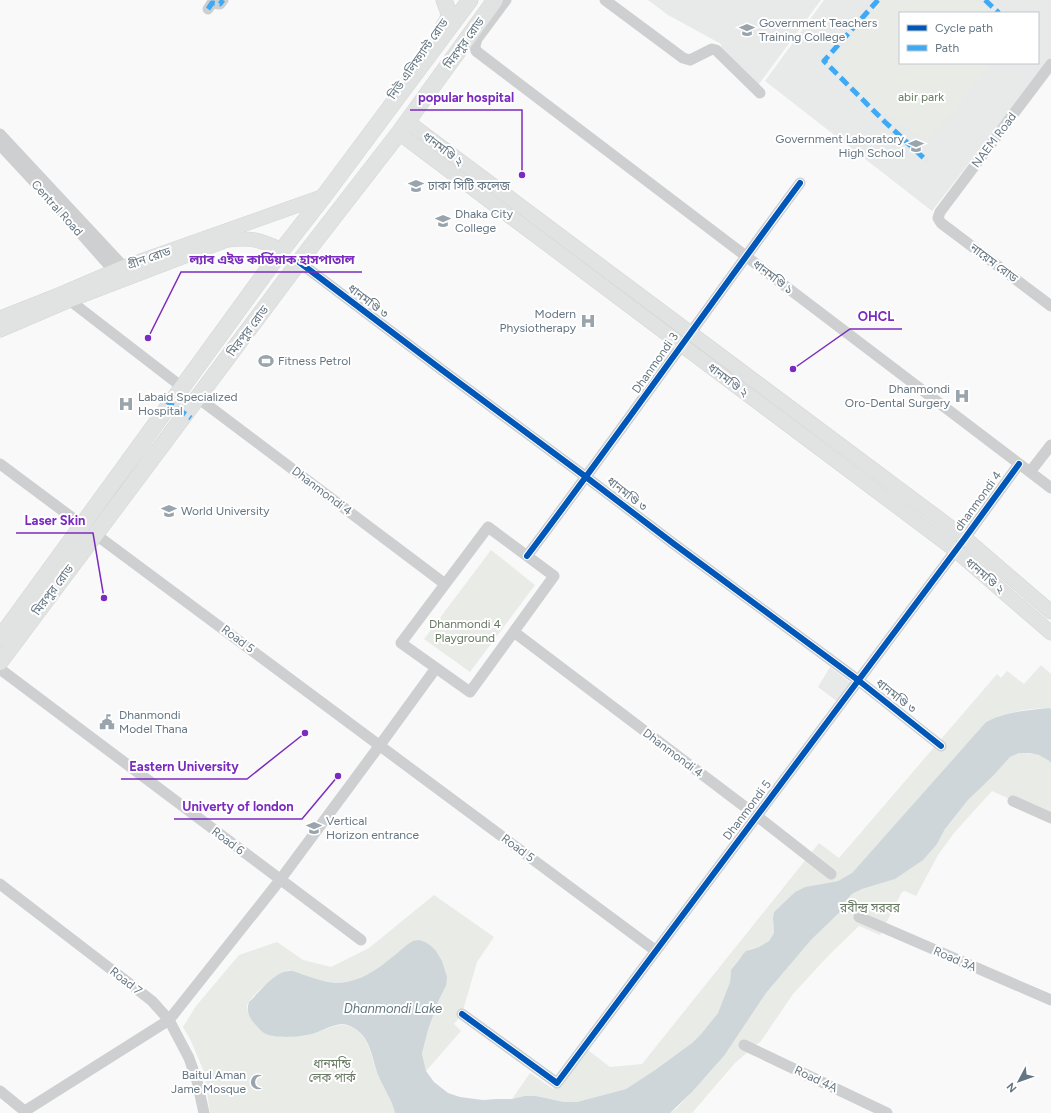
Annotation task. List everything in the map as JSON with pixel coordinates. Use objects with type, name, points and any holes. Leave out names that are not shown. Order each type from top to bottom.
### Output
[{"type":"highway","name":"নিউ এলিফ্যান্ট রোড","points":[[382,118],[389,101],[448,21],[449,13],[444,0]]},
{"type":"highway","name":"মিরপুর রোড","points":[[0,662],[182,387],[282,250],[470,0]]},
{"type":"highway","points":[[470,0],[485,14]]},
{"type":"highway","name":"মিরপুর রোড","points":[[0,638],[198,398],[299,262],[403,128],[495,0]]},
{"type":"highway","points":[[282,250],[299,262]]},
{"type":"main road","name":"ধানমণ্ডি ২","points":[[403,128],[690,333],[965,538],[1051,612]]},
{"type":"main road","name":"ধানমণ্ডি ২","points":[[403,128],[681,345],[955,550],[1051,633]]},
{"type":"main road","name":"গ্রীন রোড","points":[[0,330],[119,269],[324,196]]},
{"type":"main road","name":"গ্রীন রোড","points":[[0,318],[228,240],[242,238],[254,239],[282,250]]},
{"type":"street","points":[[208,9],[212,3],[220,4],[223,0]]},
{"type":"street","name":"ধানমণ্ডি ১","points":[[506,0],[477,39],[475,46],[476,51],[1051,488]]},
{"type":"street","points":[[605,0],[683,58],[690,60],[712,49],[716,50],[760,93]]},
{"type":"street","name":"NAEM Road","points":[[938,218],[940,212],[1051,64]]},
{"type":"street","points":[[0,134],[119,269]]},
{"type":"street","name":"Central Road","points":[[0,145],[52,201],[119,269]]},
{"type":"street","name":"Dhanmondi 3","points":[[526,556],[586,477],[800,183]]},
{"type":"street","name":"নায়েম রোড","points":[[938,218],[941,223],[1051,306]]},
{"type":"street","name":"ধানমণ্ডি ৩","points":[[299,262],[858,680],[941,746]]},
{"type":"street","points":[[65,297],[182,387]]},
{"type":"street","name":"Dhanmondi 4","points":[[198,398],[445,584]]},
{"type":"street","points":[[1030,472],[1051,445]]},
{"type":"street","name":"Road 5","points":[[0,464],[656,951]]},
{"type":"street","name":"dhanmondi 4","points":[[955,550],[1019,464]]},
{"type":"street","points":[[488,527],[526,556],[554,576],[470,692],[401,643],[488,527]]},
{"type":"street","name":"Dhanmondi 5","points":[[462,1014],[557,1083],[955,550]]},
{"type":"street","name":"Dhanmondi 4","points":[[514,632],[831,874]]},
{"type":"street","points":[[0,1091],[26,1112],[169,1020],[280,880],[436,668]]},
{"type":"street","name":"Road 6","points":[[0,669],[361,940]]},
{"type":"street","points":[[1013,801],[1051,818]]},
{"type":"street","name":"Road 7","points":[[0,884],[136,988],[152,1001],[169,1020],[189,1058],[197,1080],[204,1113]]},
{"type":"street","name":"Road 3A","points":[[858,917],[1051,1000]]},
{"type":"street","name":"Road 4A","points":[[744,1045],[887,1113]]},
{"type":"shaded area","name":"Government Teachers Training College","points":[[648,0],[821,0],[756,88],[721,51],[721,44],[668,15]]},
{"type":"shaded area","name":"Government Laboratory High School","points":[[824,0],[1051,0],[1051,57],[932,211],[765,81]]},
{"type":"shaded area","points":[[830,667],[851,683],[838,702],[818,687]]},
{"type":"green space","name":"abir park","points":[[881,0],[977,0],[991,12],[899,12],[899,64],[992,64],[928,141],[864,101],[833,59]]},
{"type":"green space","name":"Dhanmondi 4 Playground","points":[[491,550],[535,585],[470,672],[424,639]]},
{"type":"green space","points":[[1041,665],[1051,674],[1051,709],[1044,708],[1018,711],[986,722],[852,873],[838,881],[805,887],[795,892],[774,912],[774,933],[769,941],[759,947],[750,949],[743,954],[731,970],[730,982],[718,1013],[692,1043],[626,1089],[577,1102],[564,1102],[536,1096],[512,1099],[530,1073],[553,1089],[584,1047],[610,1067],[642,1064],[819,843],[839,858],[997,674],[1001,678],[1007,671],[1024,684]]},
{"type":"green space","name":"রবীন্দ্র সরবর","points":[[1019,753],[1040,755],[1051,763],[1051,818],[992,791],[954,833],[938,855],[916,896],[905,891],[902,892],[880,935],[859,926],[828,956],[793,994],[761,1041],[735,1063],[692,1113],[670,1113],[677,1108],[724,1056],[766,993],[811,940],[842,910],[845,902],[852,894],[862,889],[895,879],[937,844],[945,829],[968,800],[1010,757]]},
{"type":"green space","name":"ধানমন্ডি লেক পার্ক","points":[[434,895],[494,937],[477,962],[462,1014],[454,1024],[461,1031],[426,1071],[422,1055],[428,1030],[438,1002],[446,986],[408,944],[391,959],[372,972],[352,980],[329,982],[289,970],[276,977],[263,987],[253,997],[247,1006],[249,1016],[253,1022],[282,1037],[309,1035],[339,1025],[350,1026],[355,1029],[361,1034],[368,1045],[376,1071],[395,1113],[210,1113],[204,1072],[191,1041],[183,1027],[196,1006],[239,955],[277,942],[303,960],[331,967],[369,948]]},
{"type":"water","name":"Dhanmondi Lake","points":[[1049,708],[1051,709],[1051,763],[1039,755],[1030,753],[1019,753],[1010,757],[968,800],[945,829],[937,844],[923,860],[895,879],[862,889],[852,894],[845,902],[842,910],[811,940],[766,993],[724,1056],[692,1092],[670,1113],[395,1113],[376,1070],[370,1048],[363,1036],[357,1030],[345,1024],[341,1024],[307,1035],[295,1037],[274,1036],[263,1032],[250,1017],[248,1008],[249,1002],[269,982],[281,973],[293,971],[328,982],[340,983],[351,981],[372,972],[408,944],[419,940],[425,942],[436,951],[442,961],[447,977],[446,986],[438,1002],[428,1030],[422,1054],[426,1071],[434,1082],[448,1093],[460,1097],[483,1100],[536,1096],[564,1102],[577,1102],[626,1089],[692,1043],[701,1034],[718,1013],[730,982],[731,970],[746,951],[759,947],[769,941],[774,933],[774,912],[795,892],[805,887],[838,881],[852,873],[986,722],[1008,714]]},
{"type":"marked path","points":[[208,9],[212,3],[220,4],[223,0]]},
{"type":"marked path","points":[[878,0],[824,61],[885,122],[927,161]]},
{"type":"marked path","points":[[985,0],[998,12]]},
{"type":"marked path","points":[[165,400],[191,418]]},
{"type":"cycle path","points":[[527,556],[800,183]]},
{"type":"cycle path","points":[[299,262],[674,544],[858,680],[941,746]]},
{"type":"cycle path","points":[[462,1014],[557,1083],[1019,464]]},
{"type":"place","name":"Government Teachers Training College","points":[[747,30]]},
{"type":"place","name":"Government Laboratory High School","points":[[916,146]]},
{"type":"place","name":"popular hospital","points":[[522,175]]},
{"type":"place","name":"ঢাকা সিটি কলেজ","points":[[416,186]]},
{"type":"place","name":"Dhaka City College","points":[[443,221]]},
{"type":"place","name":"Modern Physiotherapy","points":[[588,321]]},
{"type":"place","name":"ল্যাব এইড কার্ডিয়াক হাসপাতাল","points":[[148,338]]},
{"type":"place","name":"Fitness Petrol","points":[[266,361]]},
{"type":"place","name":"OHCL","points":[[793,369]]},
{"type":"place","name":"Dhanmondi Oro-Dental Surgery","points":[[962,396]]},
{"type":"place","name":"Labaid Specialized Hospital","points":[[126,404]]},
{"type":"place","name":"World University","points":[[169,511]]},
{"type":"place","name":"Laser Skin","points":[[104,598]]},
{"type":"place","name":"Dhanmondi Model Thana","points":[[107,722]]},
{"type":"place","name":"Eastern University","points":[[305,733]]},
{"type":"place","name":"Univerty of london","points":[[338,776]]},
{"type":"place","name":"Vertical Horizon entrance","points":[[314,828]]},
{"type":"place","name":"Baitul Aman Jame Mosque","points":[[258,1082]]}]
